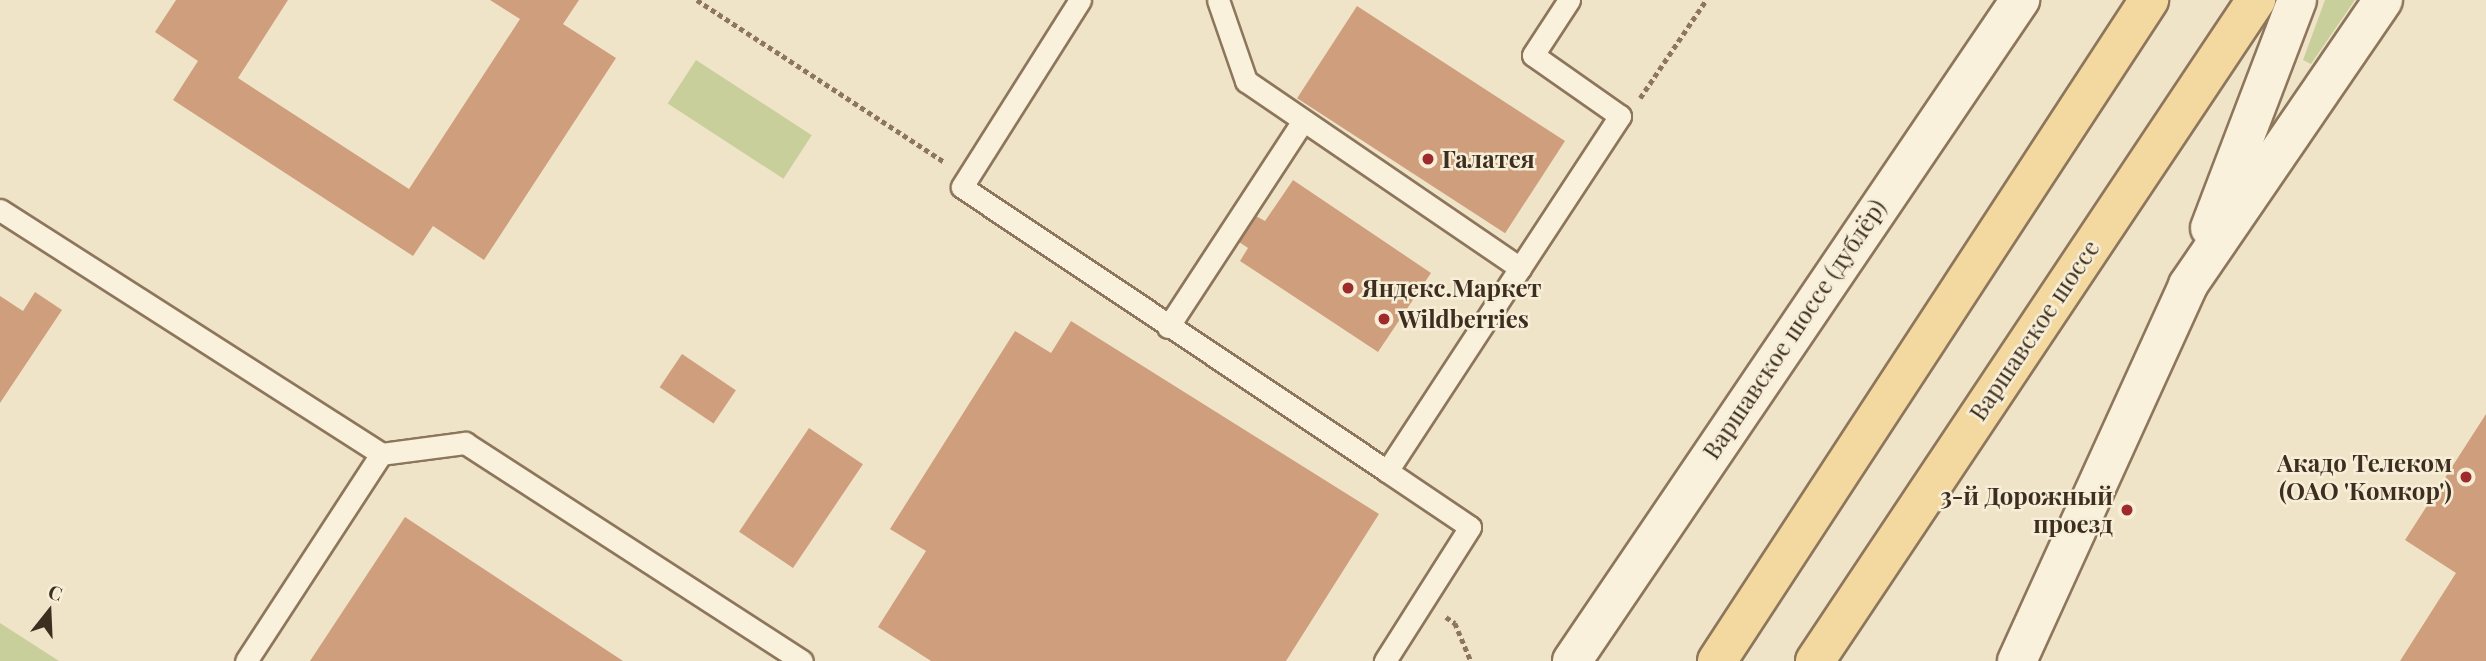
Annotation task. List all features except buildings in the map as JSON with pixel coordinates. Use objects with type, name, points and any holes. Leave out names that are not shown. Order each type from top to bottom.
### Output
[{"type":"main road","name":"Варшавское шоссе (дублёр)","points":[[1572,661],[2020,0]]},
{"type":"main road","points":[[1717,661],[2149,0]]},
{"type":"main road","name":"Варшавское шоссе","points":[[1815,661],[2256,0]]},
{"type":"main road","points":[[2017,661],[2188,285],[2297,0]]},
{"type":"main road","points":[[2188,285],[2384,0]]},
{"type":"lane","points":[[1080,0],[962,187],[1470,527],[1385,661]]},
{"type":"lane","points":[[1218,0],[1246,80],[1302,122],[1520,268]]},
{"type":"lane","points":[[1387,471],[1620,116],[1534,55],[1569,0]]},
{"type":"lane","points":[[1168,327],[1302,122]]},
{"type":"lane","points":[[0,210],[381,454],[465,443],[802,661]]},
{"type":"lane","points":[[246,661],[381,454]]},
{"type":"path","points":[[697,0],[969,177]]},
{"type":"path","points":[[1620,116],[1650,88],[1706,0]]},
{"type":"path","points":[[1454,623],[1471,661]]},
{"type":"green space","points":[[2325,0],[2355,0],[2311,64],[2303,60]]},
{"type":"green space","points":[[696,60],[812,135],[783,179],[668,104]]},
{"type":"green space","points":[[0,623],[59,661],[0,661]]},
{"type":"place","name":"Галатея","points":[[1428,159]]},
{"type":"place","name":"Яндекс.Маркет","points":[[1348,288]]},
{"type":"place","name":"Wildberries","points":[[1384,319]]},
{"type":"place","name":"Акадо Телеком (ОАО 'Комкор')","points":[[2466,477]]},
{"type":"place","name":"3-й Дорожный проезд","points":[[2127,510]]}]
